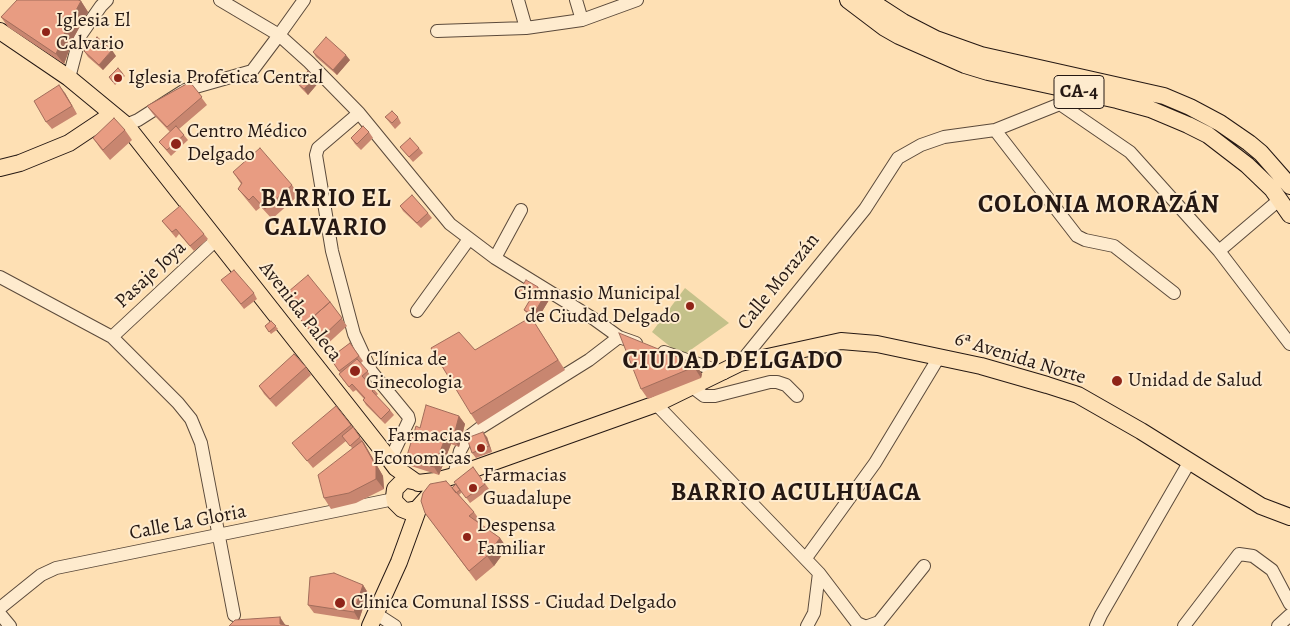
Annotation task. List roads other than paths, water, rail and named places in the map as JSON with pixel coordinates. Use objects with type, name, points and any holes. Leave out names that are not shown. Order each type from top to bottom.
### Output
[{"type":"main road","name":"CA-4","points":[[848,0],[885,28],[941,56],[988,72],[1150,109],[1188,124],[1234,154],[1272,189],[1290,215]]},
{"type":"main road","name":"CA-4","points":[[869,0],[936,39],[981,55],[1164,96],[1190,107],[1236,134],[1255,148],[1290,186]]},
{"type":"main road","name":"Avenida Paleca","points":[[0,30],[69,78],[111,115],[126,125],[396,468],[415,482]]},
{"type":"main road","points":[[0,168],[20,163],[69,142],[111,115]]},
{"type":"main road","name":"6ª Avenida Norte","points":[[740,363],[841,341],[877,344],[980,366],[1047,384],[1078,395],[1141,431],[1261,506],[1290,517]]},
{"type":"main road","name":"Calle Morazán","points":[[415,482],[435,482],[454,476],[656,404],[740,363]]},
{"type":"main road","name":"Avenida Paleca","points":[[390,460],[394,471],[397,498],[404,513],[406,524],[405,542]]},
{"type":"main road","name":"Calle Morazán","points":[[421,504],[440,485],[454,476]]},
{"type":"main road","points":[[404,481],[415,482],[424,491],[421,504],[407,511],[397,498],[404,481]]},
{"type":"main road","name":"Avenida Paleca","points":[[372,620],[393,575],[421,504]]},
{"type":"street","points":[[69,78],[80,36],[107,0]]},
{"type":"street","points":[[220,0],[280,36],[309,62],[359,113],[450,224],[469,239],[495,258],[620,337],[724,372]]},
{"type":"street","points":[[126,125],[138,120],[185,90],[252,71],[280,36],[304,0]]},
{"type":"street","points":[[518,0],[526,28]]},
{"type":"street","points":[[576,0],[582,20]]},
{"type":"street","points":[[437,31],[526,28],[582,20],[637,0]]},
{"type":"street","name":"Calle Morazán","points":[[740,363],[865,209],[898,158],[921,145],[944,137],[995,130],[1060,104],[1077,92]]},
{"type":"street","points":[[1060,104],[1130,152],[1220,251],[1290,344]]},
{"type":"street","points":[[359,113],[318,148],[316,155],[332,251],[354,334],[371,371],[408,416],[408,420],[390,460]]},
{"type":"street","points":[[995,130],[1077,236],[1085,240],[1118,248],[1174,292]]},
{"type":"street","points":[[1220,251],[1279,200]]},
{"type":"street","points":[[495,258],[521,210]]},
{"type":"street","points":[[417,311],[469,239]]},
{"type":"street","name":"Pasaje Joya","points":[[112,337],[216,240]]},
{"type":"street","points":[[0,277],[112,337],[178,403],[195,425],[201,442],[234,616]]},
{"type":"street","points":[[454,476],[460,451],[468,438],[480,428],[589,360],[620,337]]},
{"type":"street","points":[[806,558],[875,464],[939,357]]},
{"type":"street","points":[[692,387],[704,396],[715,396],[770,382],[777,382],[786,385],[796,396]]},
{"type":"street","points":[[656,404],[819,572],[857,623],[866,626],[879,622],[924,566]]},
{"type":"street","points":[[1096,626],[1190,461]]},
{"type":"street","name":"Calle La Gloria","points":[[0,608],[49,571],[397,498]]},
{"type":"street","points":[[1184,626],[1239,554],[1253,556],[1272,570],[1290,604]]},
{"type":"street","points":[[807,626],[814,613],[819,572]]},
{"type":"street","points":[[0,614],[10,626]]},
{"type":"street","points":[[1278,626],[1290,615]]},
{"type":"street","points":[[372,620],[395,626]]},
{"type":"place","name":"Iglesia El Calvario","points":[[46,32]]},
{"type":"place","name":"Iglesia Profetica Central","points":[[118,78]]},
{"type":"place","name":"Centro Médico Delgado","points":[[176,144]]},
{"type":"place","name":"Gimnasio Municipal de Ciudad Delgado","points":[[690,306]]},
{"type":"place","name":"Clínica de Ginecologia","points":[[355,371]]},
{"type":"place","name":"Unidad de Salud","points":[[1117,381]]},
{"type":"place","name":"Farmacias Economicas","points":[[481,448]]},
{"type":"place","name":"Farmacias Guadalupe","points":[[473,488]]},
{"type":"place","name":"Despensa Familiar","points":[[467,537]]},
{"type":"place","name":"Clinica Comunal ISSS - Ciudad Delgado","points":[[340,603]]},
{"type":"district","name":"COLONIA MORAZÁN","points":[[1099,206]]},
{"type":"district","name":"BARRIO EL CALVARIO","points":[[326,214]]},
{"type":"district","name":"CIUDAD DELGADO","points":[[733,362]]},
{"type":"district","name":"BARRIO ACULHUACA","points":[[796,494]]}]
